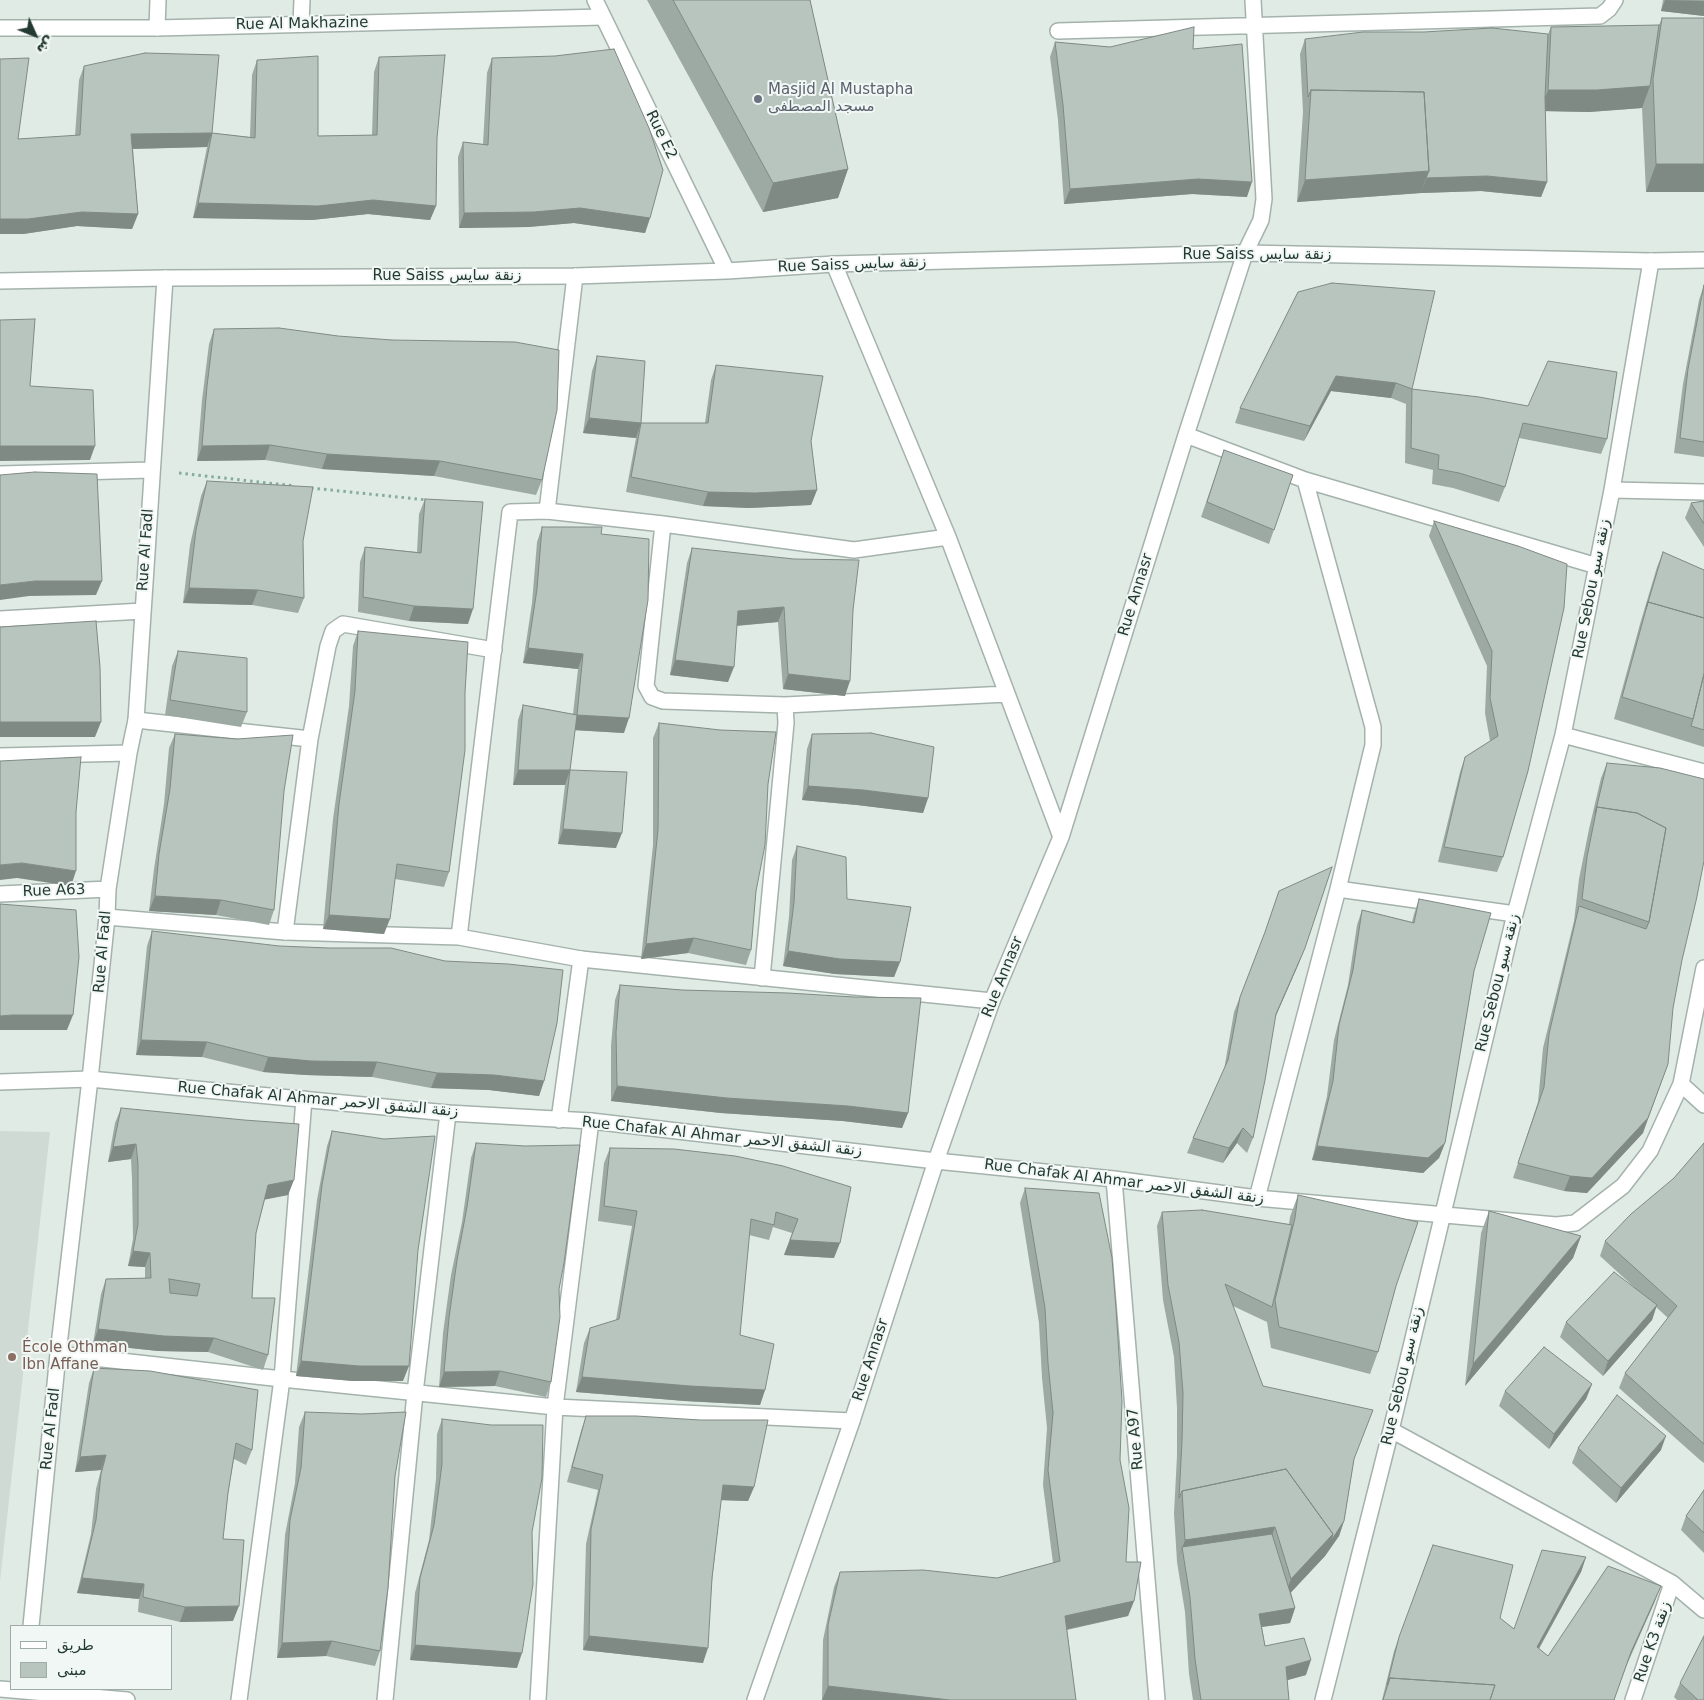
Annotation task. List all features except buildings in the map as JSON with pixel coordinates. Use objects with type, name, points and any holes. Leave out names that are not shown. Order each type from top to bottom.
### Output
[{"type":"street","points":[[158,0],[158,28]]},
{"type":"street","points":[[301,24],[302,0]]},
{"type":"street","name":"Rue E2","points":[[596,0],[727,271]]},
{"type":"street","name":"Rue Annasr","points":[[755,1700],[852,1421],[936,1161],[992,1001],[1061,837],[1186,435],[1246,253],[1261,220],[1264,199],[1253,0]]},
{"type":"street","points":[[1058,31],[1600,16],[1609,9],[1615,0]]},
{"type":"street","name":"Rue Al Makhazine","points":[[0,28],[158,28],[603,17]]},
{"type":"street","name":"Rue Saiss زنقة سايس","points":[[0,281],[165,278],[575,276],[727,271],[834,264],[1246,253],[1704,260]]},
{"type":"street","name":"Rue Sebou زنقة سبو","points":[[1323,1700],[1515,914],[1563,735],[1612,490],[1651,260]]},
{"type":"street","points":[[834,264],[948,537],[1061,837]]},
{"type":"street","points":[[547,511],[575,276]]},
{"type":"street","name":"Rue Al Fadl","points":[[31,1625],[58,1354],[107,917],[108,889],[129,753],[136,720],[165,278]]},
{"type":"street","points":[[1186,435],[1305,480],[1597,566]]},
{"type":"street","points":[[0,474],[151,470]]},
{"type":"street","points":[[1257,1198],[1338,889],[1373,745],[1373,727],[1305,480]]},
{"type":"street","points":[[1612,490],[1704,492]]},
{"type":"street","points":[[459,937],[510,512],[547,511],[663,524],[854,550],[948,537]]},
{"type":"street","points":[[663,524],[646,686],[652,697],[663,702],[785,705],[1007,694]]},
{"type":"street","points":[[0,619],[143,611]]},
{"type":"street","points":[[286,932],[310,739],[328,646],[333,631],[343,624],[494,650]]},
{"type":"street","points":[[762,978],[786,723],[785,705]]},
{"type":"street","points":[[136,720],[310,739]]},
{"type":"street","points":[[1563,735],[1704,772]]},
{"type":"street","points":[[0,756],[129,753]]},
{"type":"street","name":"Rue A63","points":[[0,894],[108,889]]},
{"type":"street","points":[[1338,889],[1515,914]]},
{"type":"street","points":[[107,917],[286,932],[459,937],[581,959],[992,1001]]},
{"type":"street","points":[[559,1120],[581,959]]},
{"type":"street","name":"Rue Chafak Al Ahmar زنقة الشفق الاحمر","points":[[0,1082],[90,1079],[448,1113],[591,1121],[936,1161],[1114,1179],[1257,1198],[1556,1225],[1575,1223],[1623,1186],[1650,1151],[1681,1084],[1704,968]]},
{"type":"street","points":[[1681,1084],[1704,1104]]},
{"type":"street","points":[[239,1700],[282,1380],[304,1099]]},
{"type":"street","points":[[385,1700],[415,1393],[448,1113]]},
{"type":"street","points":[[538,1700],[555,1407],[591,1121]]},
{"type":"street","name":"Rue A97","points":[[1114,1179],[1157,1700]]},
{"type":"street","points":[[58,1354],[282,1380],[555,1407],[852,1421]]},
{"type":"street","points":[[1390,1430],[1672,1583],[1704,1610]]},
{"type":"street","name":"Rue K3 زنقة","points":[[1633,1700],[1672,1583]]},
{"type":"street","points":[[0,1689],[24,1693],[127,1700]]},
{"type":"path","points":[[151,470],[300,486]]},
{"type":"path","points":[[309,487],[434,501]]},
{"type":"shaded area","name":"École Othman Ibn Affane","points":[[0,1131],[50,1132],[0,1581]]},
{"type":"place","name":"Masjid Al Mustapha مسجد المصطفى","points":[[758,99]]},
{"type":"place","name":"École Othman Ibn Affane","points":[[12,1357]]}]
